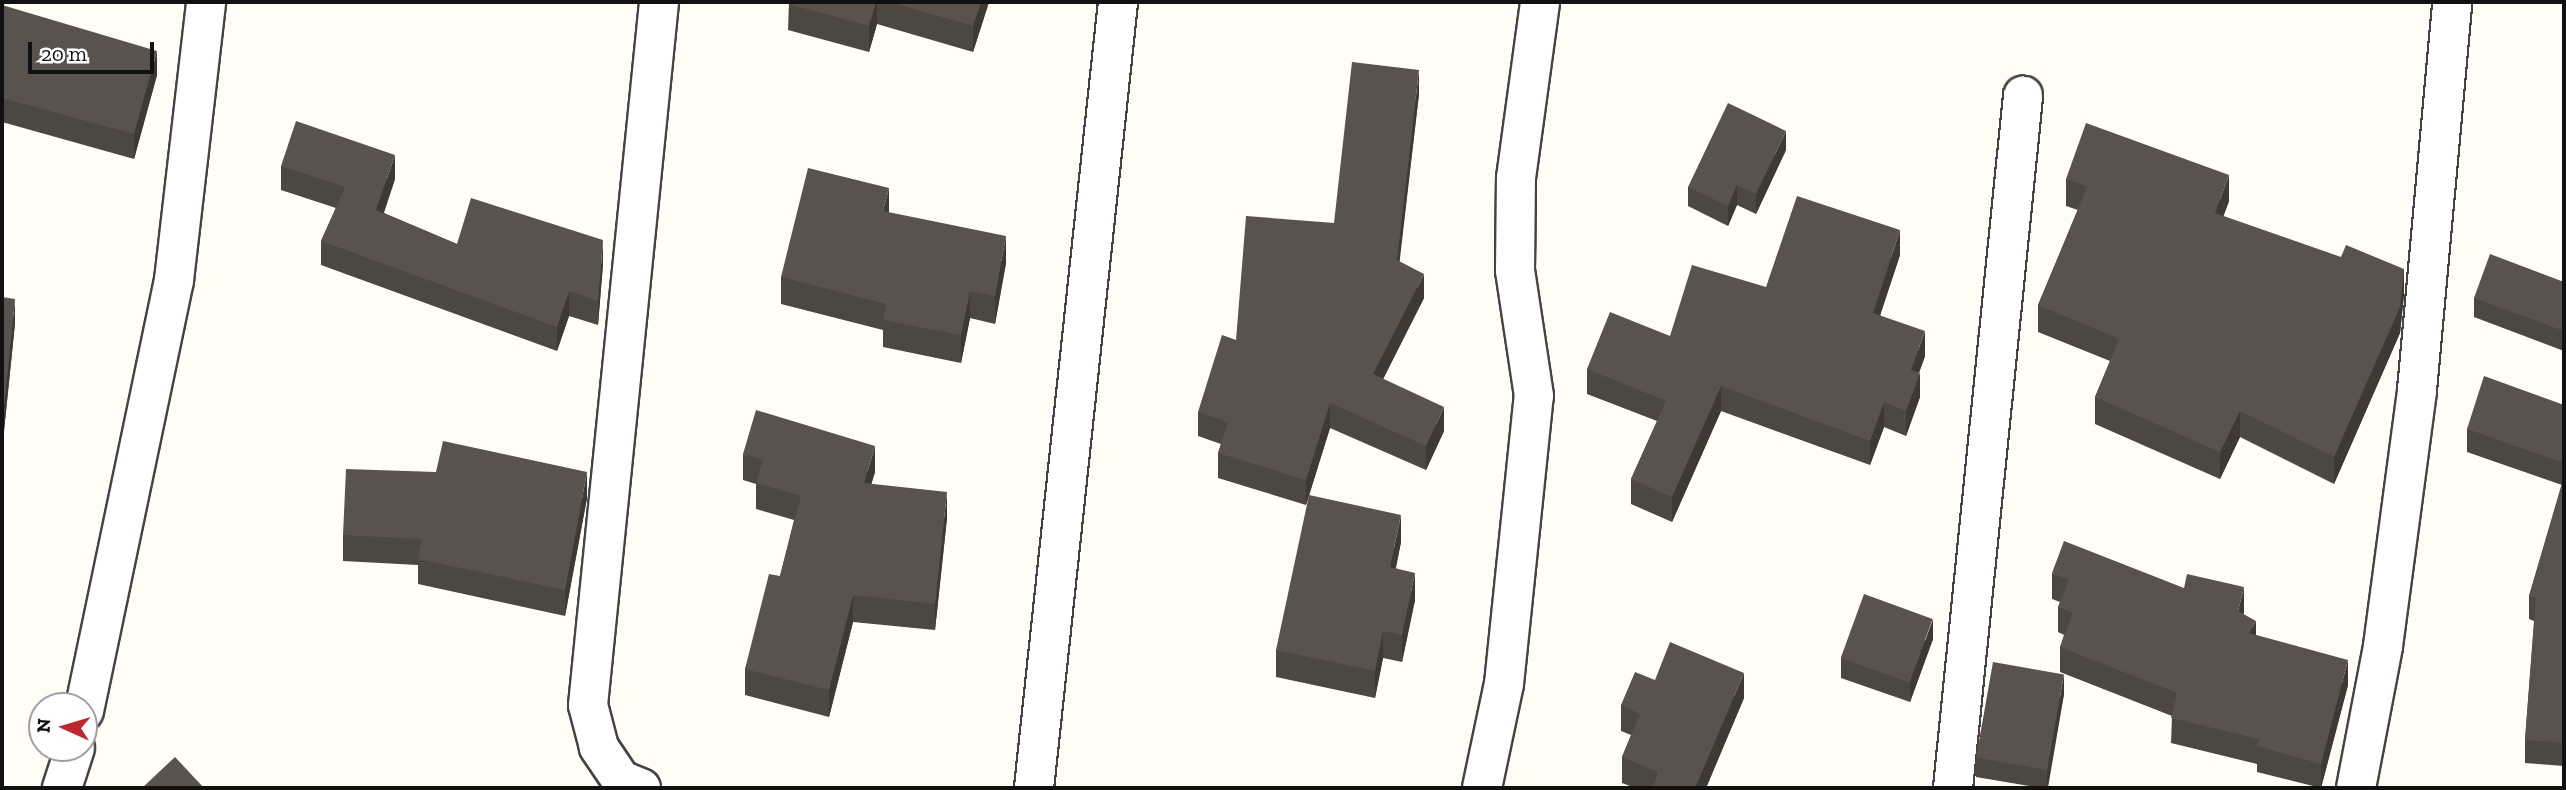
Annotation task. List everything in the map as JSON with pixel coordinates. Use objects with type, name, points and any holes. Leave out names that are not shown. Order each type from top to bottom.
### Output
[{"type":"street","points":[[88,692],[174,280],[205,2]]},
{"type":"street","points":[[641,788],[621,780],[599,747],[589,705],[659,2]]},
{"type":"street","points":[[1034,788],[1118,2]]},
{"type":"street","points":[[1482,788],[1504,684],[1534,396],[1515,271],[1516,178],[1540,2]]},
{"type":"street","points":[[2356,788],[2383,646],[2417,390],[2452,2]]},
{"type":"street","points":[[1954,788],[2023,96]]},
{"type":"street","points":[[62,788],[70,762]]},
{"type":"building","points":[[876,2],[869,26],[788,4]]},
{"type":"building","points":[[890,2],[981,2],[973,26]]},
{"type":"building","points":[[2,5],[157,51],[134,134],[2,98]]},
{"type":"building","points":[[1352,62],[1419,70],[1397,260],[1424,274],[1373,374],[1444,407],[1426,446],[1330,403],[1306,480],[1218,453],[1228,422],[1198,412],[1222,335],[1236,340],[1246,216],[1334,223]]},
{"type":"building","points":[[1728,103],[1786,131],[1756,194],[1737,185],[1728,206],[1688,187]]},
{"type":"building","points":[[296,121],[395,155],[376,210],[457,244],[471,198],[603,240],[598,301],[569,291],[557,327],[321,241],[345,187],[281,166]]},
{"type":"building","points":[[2086,123],[2229,175],[2215,213],[2341,257],[2346,245],[2404,269],[2400,307],[2334,457],[2240,411],[2220,452],[2095,397],[2119,339],[2038,305],[2087,187],[2066,179]]},
{"type":"building","points":[[808,168],[889,188],[883,211],[1006,236],[995,296],[970,291],[961,335],[883,320],[886,304],[781,277]]},
{"type":"building","points":[[1797,196],[1900,230],[1873,313],[1925,331],[1911,370],[1920,373],[1906,411],[1884,402],[1870,441],[1721,386],[1672,497],[1631,479],[1666,401],[1587,369],[1610,312],[1670,336],[1692,265],[1766,287]]},
{"type":"building","points":[[2490,254],[2564,282],[2564,331],[2474,298]]},
{"type":"building","points":[[2,297],[15,299],[4,407],[2,407]]},
{"type":"building","points":[[2484,376],[2564,405],[2564,463],[2467,429]]},
{"type":"building","points":[[756,410],[875,446],[864,483],[947,492],[935,604],[853,595],[829,690],[745,669],[769,574],[780,576],[801,496],[756,483],[763,460],[743,454]]},
{"type":"building","points":[[443,441],[587,472],[565,590],[418,559],[422,539],[343,535],[346,469],[436,472]]},
{"type":"building","points":[[2564,476],[2564,743],[2525,740],[2536,598],[2529,596]]},
{"type":"building","points":[[1309,495],[1401,515],[1390,567],[1415,573],[1402,635],[1383,631],[1375,671],[1276,650]]},
{"type":"building","points":[[2064,541],[2184,588],[2187,574],[2244,587],[2238,611],[2256,621],[2249,633],[2348,660],[2321,764],[2257,746],[2259,739],[2171,718],[2177,693],[2060,647],[2073,613],[2058,607],[2069,580],[2052,573]]},
{"type":"building","points":[[1864,594],[1933,619],[1909,683],[1841,658]]},
{"type":"building","points":[[1670,642],[1744,673],[1695,788],[1653,788],[1658,772],[1622,757],[1640,714],[1621,705],[1635,672],[1655,680]]},
{"type":"building","points":[[1993,662],[2064,675],[2047,770],[1976,758]]},
{"type":"building","points":[[175,757],[204,788],[142,788]]}]
